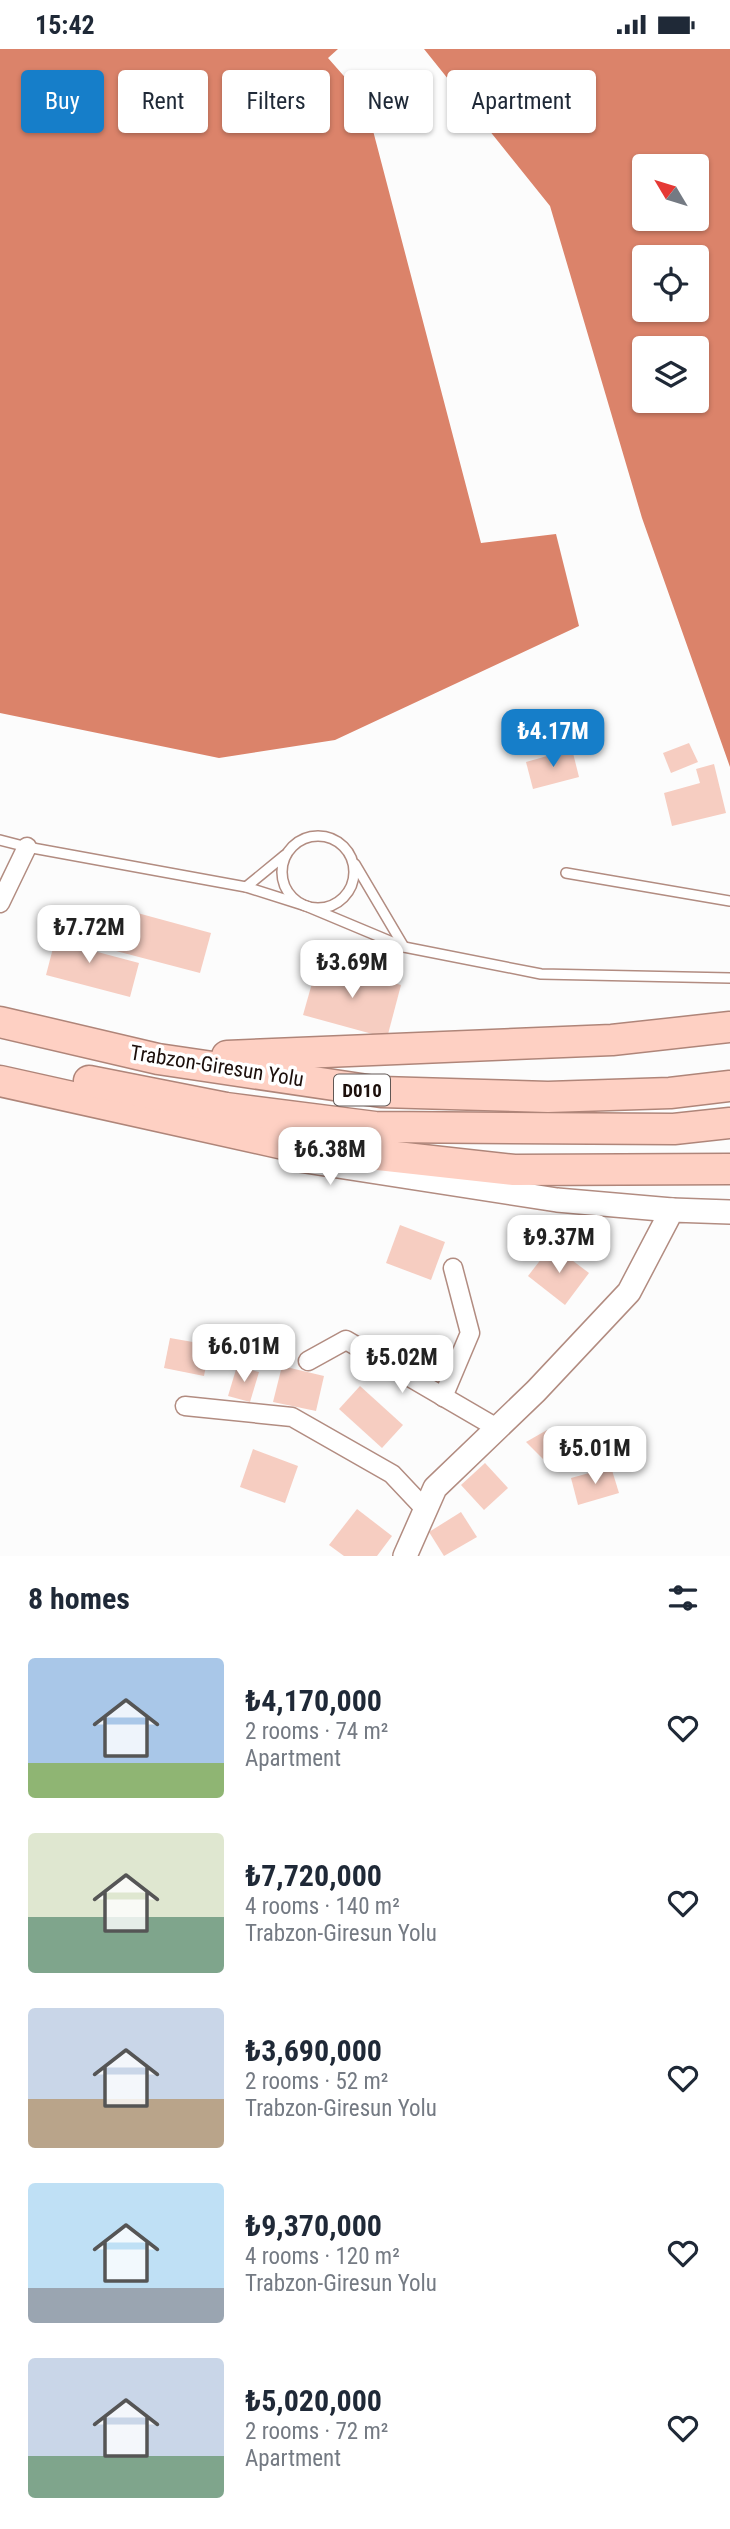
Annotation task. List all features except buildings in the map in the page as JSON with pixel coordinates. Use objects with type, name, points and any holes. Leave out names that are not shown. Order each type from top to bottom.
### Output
[{"type":"highway","name":"Trabzon-Giresun Yolu","points":[[0,1023],[158,1059],[381,1093],[548,1097],[670,1093],[730,1086]]},
{"type":"highway","points":[[158,1059],[611,1040],[730,1027]]},
{"type":"highway","name":"Trabzon-Giresun Yolu","points":[[0,1062],[226,1108],[374,1127],[674,1129],[730,1123]]},
{"type":"highway","points":[[0,1081],[288,1145],[514,1170],[730,1170]]},
{"type":"street","points":[[0,903],[27,847]]},
{"type":"street","points":[[0,1090],[270,1156],[557,1200],[730,1212]]},
{"type":"street","points":[[405,1556],[435,1487],[536,1391],[629,1292],[672,1210]]},
{"type":"street","points":[[443,1397],[470,1333],[453,1268]]},
{"type":"street","points":[[308,1361],[346,1340],[496,1429]]},
{"type":"street","points":[[184,1406],[292,1417],[392,1473],[425,1509]]},
{"type":"lane","points":[[246,887],[298,843],[308,838],[332,839],[350,855],[404,947]]},
{"type":"lane","points":[[0,840],[246,887],[315,908],[334,904],[348,892],[354,874],[350,855]]},
{"type":"lane","points":[[289,852],[283,878],[290,895],[306,906],[404,947],[541,974],[730,978]]},
{"type":"lane","points":[[566,873],[730,901]]},
{"type":"shaded area","points":[[0,49],[338,49],[328,58],[344,76],[344,133],[374,133],[481,543],[556,534],[579,626],[335,740],[219,758],[0,713]]},
{"type":"shaded area","points":[[424,49],[730,49],[730,767],[642,518],[550,206],[491,133],[596,133],[596,70],[447,70],[447,78]]}]
